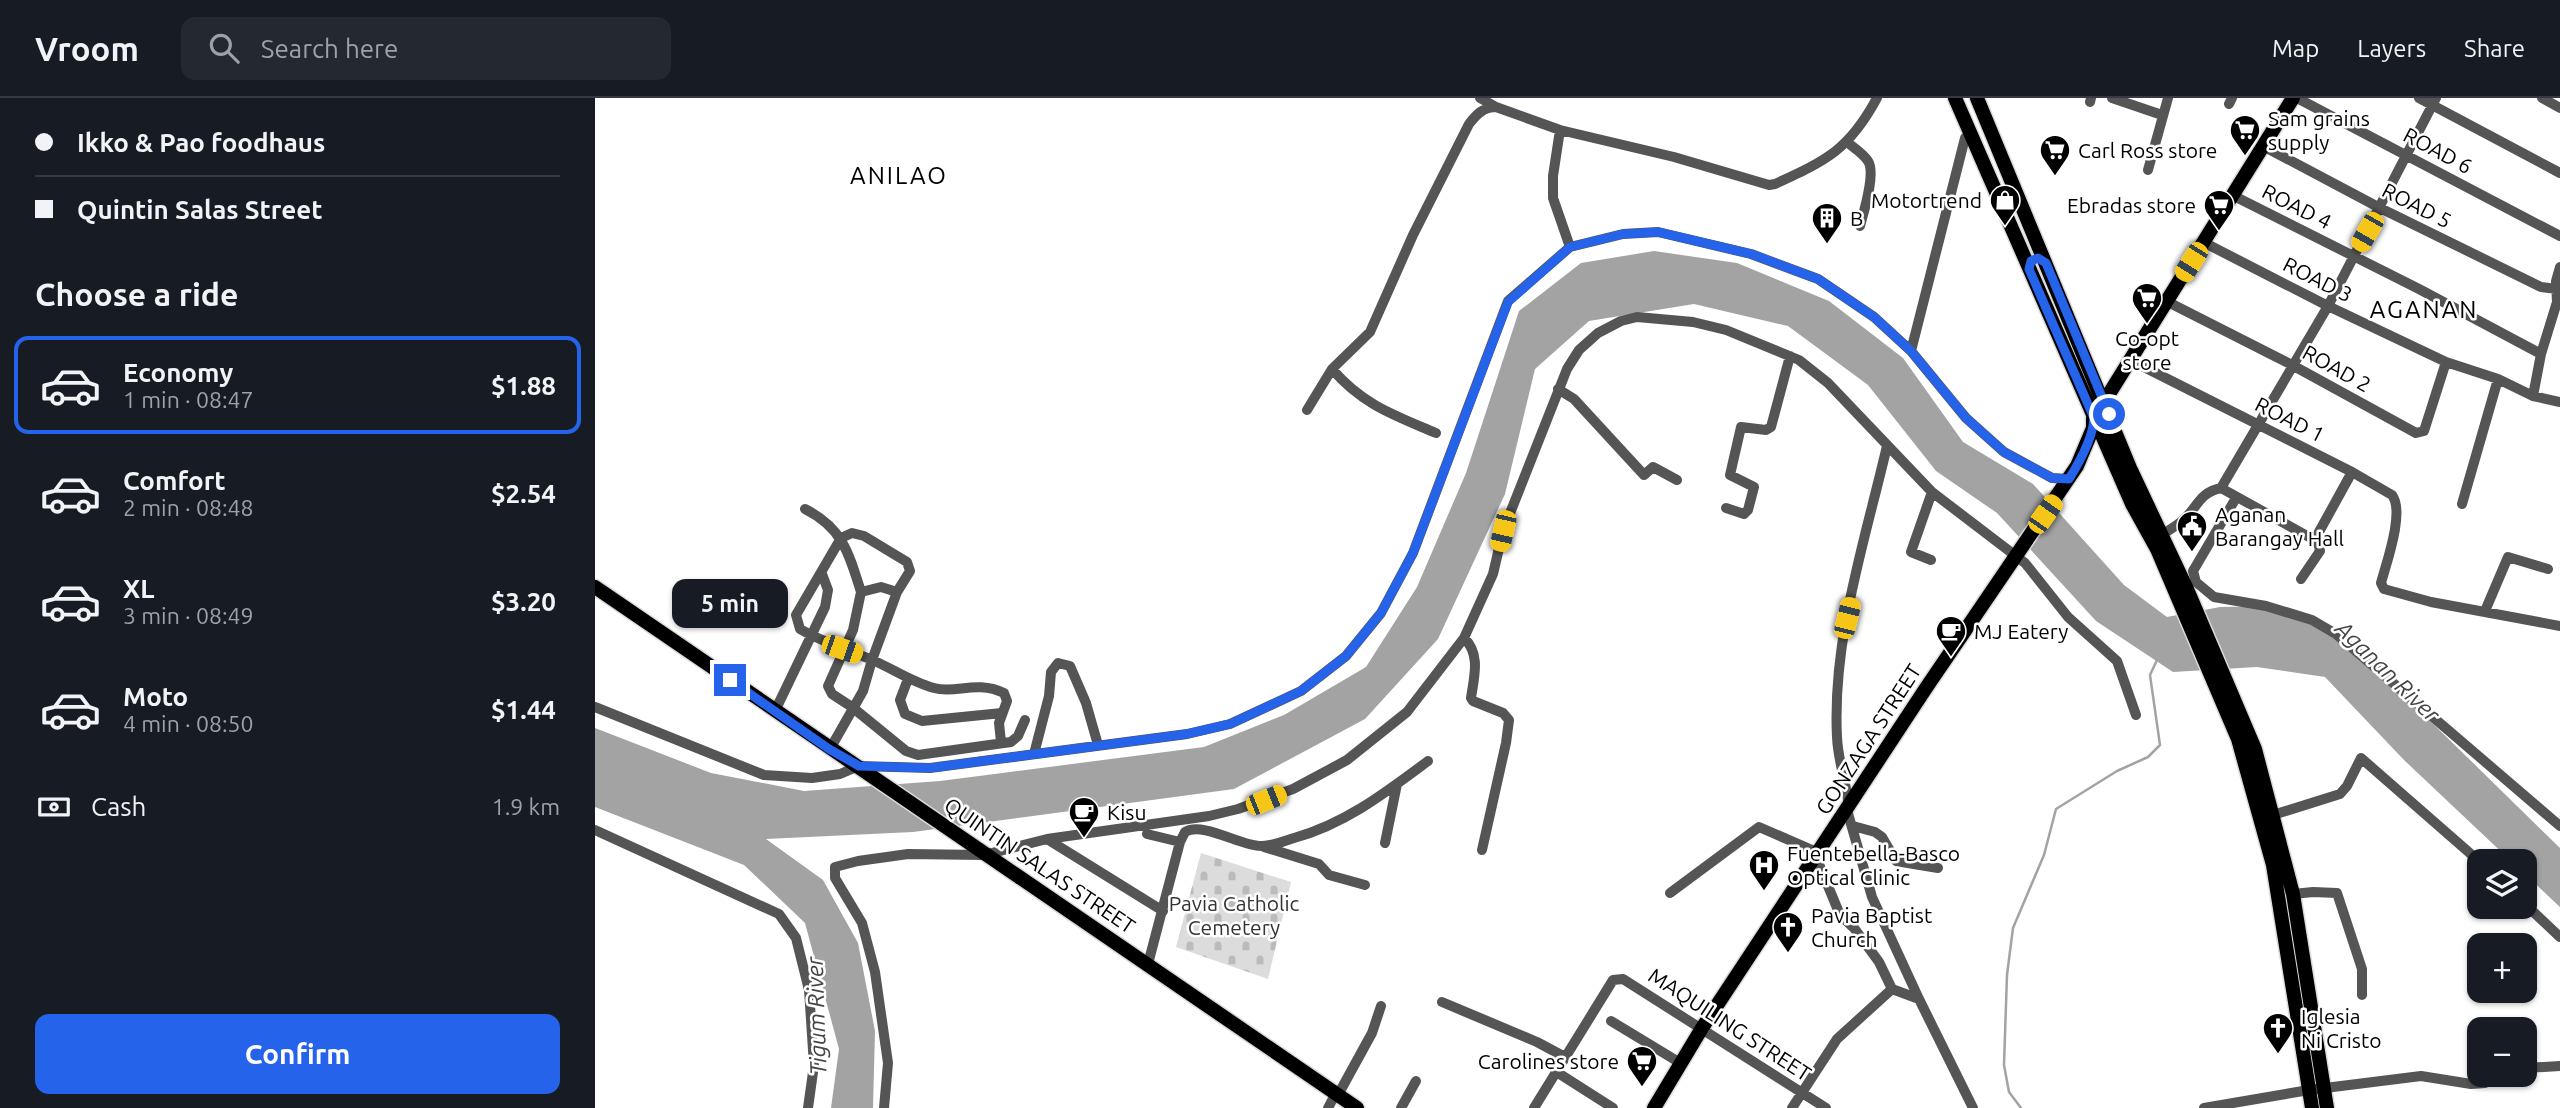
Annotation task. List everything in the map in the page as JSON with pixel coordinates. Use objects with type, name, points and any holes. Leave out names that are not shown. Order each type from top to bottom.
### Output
[{"type":"main road","points":[[1955,98],[2091,412],[2125,472],[2181,591],[2234,714],[2255,749],[2293,894],[2316,1089],[2312,1108]]},
{"type":"main road","points":[[1977,98],[2098,387],[2125,472]]},
{"type":"main road","points":[[2103,402],[2295,98]]},
{"type":"main road","points":[[2029,269],[2034,258],[2046,263]]},
{"type":"main road","points":[[2098,387],[2105,392],[2116,384]]},
{"type":"main road","name":"GONZAGA STREET","points":[[1654,1108],[1702,1028],[2015,556],[2069,479],[2093,426],[2091,412]]},
{"type":"main road","points":[[2077,466],[2093,455],[2105,454],[2125,472]]},
{"type":"main road","name":"QUINTIN SALAS STREET","points":[[595,587],[1357,1108]]},
{"type":"main road","points":[[2234,714],[2273,865],[2316,1089],[2327,1108]]},
{"type":"street","points":[[1480,98],[1496,107],[1560,130],[1674,157],[1769,185],[1827,160],[1863,125],[1877,98]]},
{"type":"street","points":[[2112,98],[2162,115]]},
{"type":"street","points":[[2148,170],[2168,98]]},
{"type":"street","name":"ROAD 6","points":[[2295,98],[2560,236]]},
{"type":"street","points":[[2419,98],[2434,102],[2560,173]]},
{"type":"street","points":[[2542,98],[2560,108]]},
{"type":"street","points":[[2221,488],[2327,306],[2434,102]]},
{"type":"street","points":[[1307,410],[1332,369],[1370,332],[1413,235],[1469,124],[1476,114],[1489,107],[1496,107]]},
{"type":"street","points":[[1560,130],[1553,176],[1553,198],[1570,247]]},
{"type":"street","points":[[1911,351],[1965,138],[1971,134]]},
{"type":"street","points":[[1847,142],[1870,164],[1871,176],[1860,226]]},
{"type":"street","name":"ROAD 5","points":[[2263,146],[2380,208],[2541,287],[2558,284]]},
{"type":"street","name":"ROAD 4","points":[[2232,195],[2541,354]]},
{"type":"street","points":[[595,708],[764,775],[812,778],[839,774],[859,766],[930,768],[1187,734],[1230,724],[1301,691],[1346,656],[1381,613],[1413,553],[1508,302],[1570,247],[1623,234],[1658,232],[1751,254],[1818,279],[1874,317],[1911,351],[1966,418],[2004,452],[2052,478],[2069,479]]},
{"type":"street","name":"ROAD 3","points":[[2203,243],[2446,362],[2498,379],[2533,396],[2560,402]]},
{"type":"street","points":[[2533,396],[2541,354],[2557,302],[2560,267]]},
{"type":"street","name":"ROAD 2","points":[[2167,301],[2416,433],[2421,434],[2424,431],[2446,362]]},
{"type":"street","points":[[884,1108],[888,1063],[875,972],[862,923],[835,878],[835,867],[908,854],[984,855],[1047,839],[1209,816],[1266,800],[1320,776],[1347,760],[1408,712],[1464,638],[1493,574],[1503,531],[1558,389],[1579,350],[1598,333],[1621,321],[1637,317],[1673,319],[1726,330],[1790,356],[1828,383],[1932,492],[2025,563],[2068,617],[2117,661],[2136,715]]},
{"type":"street","points":[[1726,508],[1744,514],[1748,510],[1754,487],[1730,475],[1741,427],[1766,430],[1770,427],[1790,356]]},
{"type":"street","name":"ROAD 1","points":[[2130,360],[2352,472],[2392,495],[2396,500],[2393,537],[2381,583],[2384,589],[2431,602],[2485,611]]},
{"type":"street","points":[[1332,369],[1356,394],[1392,415],[1436,433]]},
{"type":"street","points":[[2462,504],[2498,379]]},
{"type":"street","points":[[1558,389],[1574,399],[1644,475],[1653,467],[1677,480]]},
{"type":"street","points":[[1888,446],[1847,618],[1838,680],[1840,766],[1848,808],[1872,897],[1973,1108]]},
{"type":"street","points":[[2314,541],[2352,472]]},
{"type":"street","points":[[2157,538],[2184,520],[2193,506],[2210,490],[2221,488],[2318,542],[2321,551],[2301,579]]},
{"type":"street","points":[[1931,560],[1911,552],[1932,492]]},
{"type":"street","points":[[2236,498],[2193,572],[2196,582],[2214,597],[2266,606],[2312,620],[2336,634],[2560,827]]},
{"type":"street","points":[[805,509],[823,518],[841,538],[862,592],[853,630],[842,649],[828,686],[832,694],[912,754],[1011,742],[1018,736],[1025,720]]},
{"type":"street","points":[[829,749],[863,691],[872,660],[897,592],[910,571],[907,562],[864,536],[852,533],[841,538],[796,615],[800,629],[872,660],[908,679],[941,690],[976,686],[999,691],[1006,695],[1007,701],[999,723],[1001,742]]},
{"type":"street","points":[[2548,569],[2508,557],[2485,611],[2560,626]]},
{"type":"street","points":[[775,712],[813,636],[827,600],[828,590],[822,574]]},
{"type":"street","points":[[862,592],[881,587],[897,592]]},
{"type":"street","points":[[1464,638],[1473,650],[1475,664],[1471,698],[1503,713],[1509,720],[1482,850]]},
{"type":"street","points":[[1034,754],[1049,696],[1051,672],[1058,663],[1070,666],[1086,703],[1098,745]]},
{"type":"street","points":[[908,679],[900,700],[905,714],[922,721],[1002,713]]},
{"type":"street","points":[[2273,815],[2340,794],[2361,758],[2467,851]]},
{"type":"street","points":[[1261,847],[1330,827],[1379,798],[1428,761]]},
{"type":"street","points":[[1385,843],[1397,784]]},
{"type":"street","points":[[1853,826],[1875,832],[1882,837],[1896,861],[1938,868]]},
{"type":"street","points":[[1670,893],[1759,827],[1817,855],[1840,915],[1854,928],[1879,961],[1892,989],[1919,999]]},
{"type":"street","points":[[1148,964],[1180,842],[1185,832],[1196,829],[1261,847],[1319,864],[1329,875],[1366,885]]},
{"type":"street","points":[[595,830],[779,914],[796,938],[809,990],[814,1065],[808,1108]]},
{"type":"street","points":[[1147,834],[1180,842]]},
{"type":"street","points":[[1047,839],[1163,912]]},
{"type":"street","points":[[2293,894],[2337,893],[2362,969],[2362,995]]},
{"type":"street","points":[[2537,915],[2560,937]]},
{"type":"street","name":"MAQUILING STREET","points":[[1565,1057],[1613,980],[1623,979],[1826,1108]]},
{"type":"street","points":[[1792,1108],[1837,1040],[1892,989]]},
{"type":"street","points":[[1442,1002],[1537,1042],[1565,1057],[1534,1108]]},
{"type":"street","points":[[1328,1108],[1372,1033],[1381,1006]]},
{"type":"street","points":[[1611,1021],[1682,1063]]},
{"type":"street","points":[[2537,1067],[2560,1066]]},
{"type":"street","points":[[1555,1071],[1613,1108]]},
{"type":"street","points":[[2204,1108],[2316,1089],[2421,1076],[2467,1083]]},
{"type":"street","points":[[1401,1108],[1416,1081]]},
{"type":"green space","name":"Pavia Catholic Cemetery","points":[[1201,853],[1291,882],[1268,979],[1176,947]]},
{"type":"shaded area","points":[[1654,251],[1737,263],[1829,301],[1903,358],[1963,442],[2033,484],[2124,585],[2167,617],[2220,607],[2278,606],[2315,620],[2423,714],[2560,848],[2560,907],[2537,885],[2537,849],[2498,849],[2404,760],[2325,677],[2257,667],[2173,672],[2096,621],[1997,513],[1936,471],[1868,385],[1788,326],[1694,304],[1589,321],[1535,369],[1505,494],[1438,639],[1365,719],[1234,789],[913,832],[766,839],[823,880],[858,943],[875,1031],[873,1108],[831,1108],[839,1049],[805,923],[744,865],[595,807],[595,728],[711,773],[804,791],[940,781],[1204,747],[1284,715],[1366,667],[1417,587],[1466,473],[1519,311],[1581,263]]},
{"type":"waterway","points":[[2021,1108],[2009,1092],[2004,1065],[2007,975],[2013,928],[2044,855],[2056,809],[2117,771],[2148,757],[2160,745],[2150,675],[2157,660]]},
{"type":"place","name":"Sam grains supply","points":[[2245,157]]},
{"type":"place","name":"Carl Ross store","points":[[2055,177]]},
{"type":"place","name":"Motortrend","points":[[2005,227]]},
{"type":"place","name":"Ebradas store","points":[[2219,232]]},
{"type":"place","name":"B","points":[[1827,245]]},
{"type":"place","name":"Co-opt store","points":[[2147,325]]},
{"type":"place","name":"Aganan Barangay Hall","points":[[2192,553]]},
{"type":"place","name":"MJ Eatery","points":[[1951,658]]},
{"type":"place","name":"Kisu","points":[[1084,839]]},
{"type":"place","name":"Fuentebella-Basco Optical Clinic","points":[[1764,892]]},
{"type":"place","name":"Pavia Baptist Church","points":[[1788,954]]},
{"type":"place","name":"Iglesia Ni Cristo","points":[[2278,1055]]},
{"type":"place","name":"Carolines store","points":[[1642,1088]]},
{"type":"district","name":"ANILAO","points":[[899,175]]},
{"type":"district","name":"AGANAN","points":[[2424,309]]},
{"type":"route","points":[[730,680],[829,749],[859,766],[930,768],[1187,734],[1230,724],[1301,691],[1346,656],[1381,613],[1413,553],[1508,302],[1570,247],[1623,234],[1658,232],[1751,254],[1818,279],[1874,317],[1911,351],[1966,418],[2004,452],[2052,478],[2069,479],[2093,428],[2094,418],[2029,269],[2031,261],[2038,258],[2046,263],[2109,414]]},
{"type":"water label","name":"Aganan River","points":[[2388,671]]},
{"type":"water label","name":"Tigum River","points":[[816,1016]]}]
